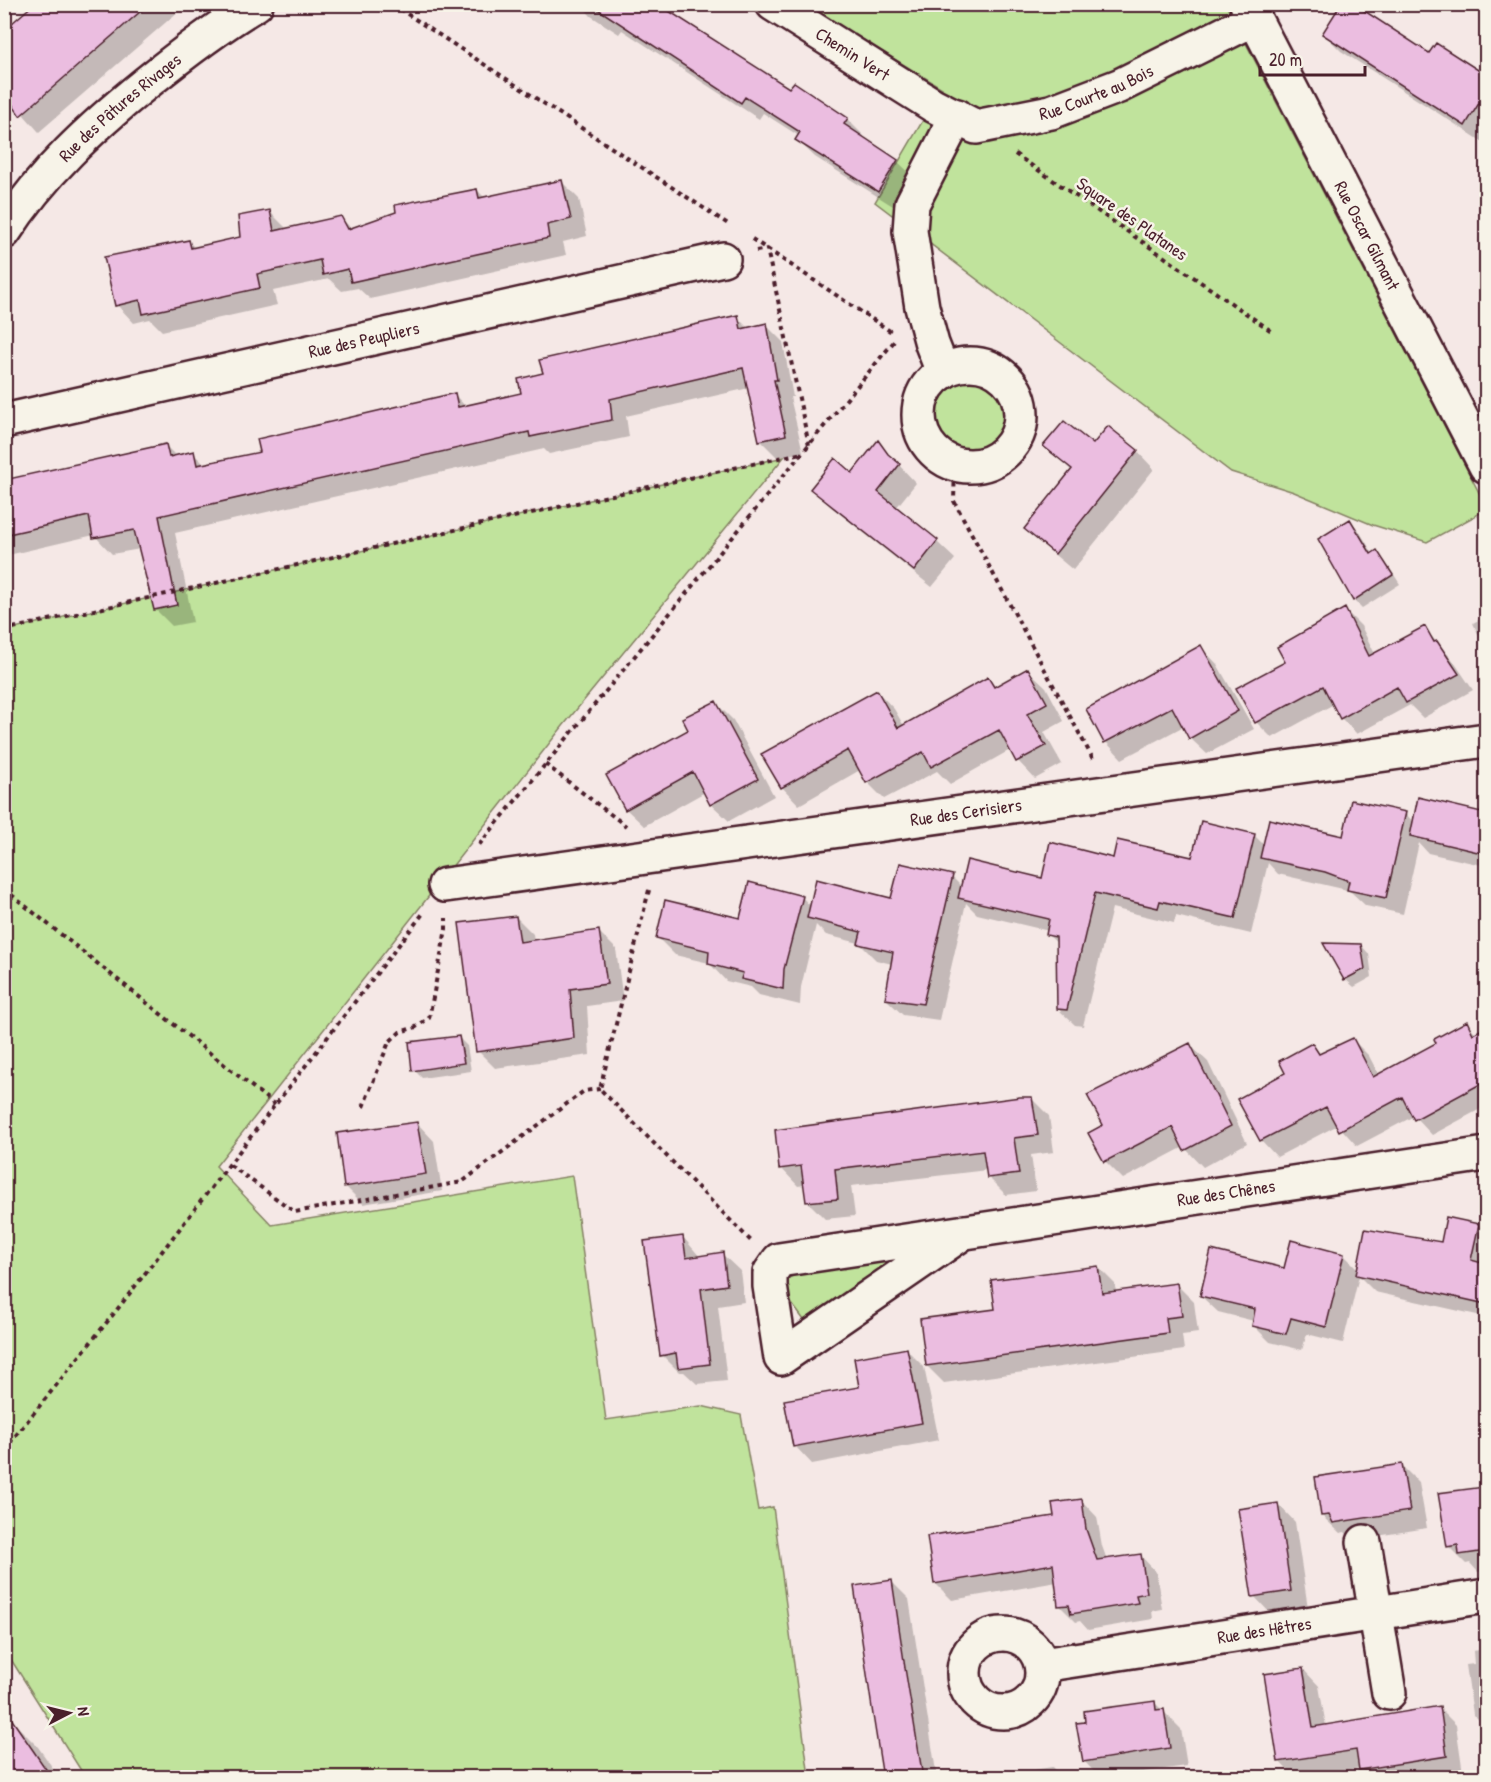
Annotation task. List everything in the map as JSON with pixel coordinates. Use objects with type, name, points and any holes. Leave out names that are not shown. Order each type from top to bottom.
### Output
[{"type":"street","name":"Rue des Pâtures Rivages","points":[[4,232],[37,186],[85,137],[179,56],[256,4]]},
{"type":"street","name":"Chemin Vert","points":[[773,4],[956,116]]},
{"type":"street","name":"Rue Courte au Bois","points":[[956,116],[1051,112],[1119,86],[1251,12]]},
{"type":"street","name":"Rue Oscar Gilmant","points":[[1251,12],[1486,466]]},
{"type":"street","points":[[943,372],[932,344],[922,307],[910,231],[912,204],[956,116]]},
{"type":"street","name":"Rue des Peupliers","points":[[4,421],[723,259]]},
{"type":"street","points":[[977,364],[993,369],[1006,379],[1016,392],[1021,424],[1015,441],[1004,454],[989,463],[973,467],[955,465],[940,457],[927,444],[920,429],[918,412],[922,394],[933,380],[943,372],[961,365],[977,364]]},
{"type":"street","name":"Rue des Cerisiers","points":[[445,885],[1486,740]]},
{"type":"street","name":"Rue des Chênes","points":[[964,1232],[781,1358],[770,1286],[770,1273],[779,1260],[795,1256],[1486,1154]]},
{"type":"street","points":[[1364,1542],[1389,1693]]},
{"type":"street","name":"Rue des Hêtres","points":[[1042,1665],[1486,1596]]},
{"type":"path","points":[[392,4],[737,230]]},
{"type":"path","name":"Square des Platanes","points":[[956,116],[1273,332]]},
{"type":"path","points":[[747,236],[898,336]]},
{"type":"path","points":[[723,259],[767,249]]},
{"type":"path","points":[[767,249],[809,445]]},
{"type":"path","points":[[4,630],[802,453]]},
{"type":"path","points":[[955,465],[954,501],[1111,792]]},
{"type":"path","points":[[545,764],[629,828],[645,825],[651,880],[600,1089]]},
{"type":"path","points":[[363,1107],[389,1042],[400,1032],[416,1027],[429,1018],[446,929],[445,885]]},
{"type":"path","points":[[4,889],[275,1106]]},
{"type":"path","points":[[230,1165],[295,1212],[462,1182],[584,1091],[600,1089]]},
{"type":"path","points":[[600,1089],[775,1265]]},
{"type":"green space","points":[[806,5],[1226,5],[1486,506],[1486,510],[1427,542],[1373,525],[1294,492],[1231,472],[875,202],[942,88]]},
{"type":"green space","points":[[971,377],[987,380],[1000,389],[1009,402],[1012,418],[1009,434],[1000,447],[987,456],[971,459],[955,456],[942,447],[933,434],[930,418],[933,402],[942,389],[955,380]]},
{"type":"green space","points":[[784,457],[563,726],[216,1166],[272,1225],[572,1176],[606,1420],[701,1406],[741,1415],[758,1510],[773,1507],[809,1777],[79,1777],[82,1772],[5,1650],[5,630]]},
{"type":"green space","points":[[899,1257],[822,1314],[804,1320],[786,1296],[788,1279],[800,1271]]},
{"type":"building","points":[[34,4],[149,4],[20,116],[4,92],[4,30]]},
{"type":"building","points":[[590,4],[658,4],[789,88],[794,82],[848,118],[844,124],[898,160],[878,192],[795,140],[800,132],[745,97],[741,103]]},
{"type":"building","points":[[1341,4],[1354,4],[1429,53],[1436,43],[1486,75],[1486,92],[1465,126],[1322,34]]},
{"type":"building","points":[[562,180],[571,219],[547,225],[549,238],[351,282],[348,269],[323,275],[320,260],[257,274],[260,288],[143,314],[140,300],[115,306],[104,257],[189,240],[191,248],[240,237],[238,216],[270,210],[274,231],[341,216],[348,229],[396,212],[395,205],[477,189],[479,198]]},
{"type":"building","points":[[738,315],[741,329],[767,323],[777,380],[774,380],[786,435],[759,441],[743,368],[610,399],[612,420],[530,437],[529,432],[159,516],[177,605],[154,610],[134,530],[93,538],[89,516],[4,535],[4,480],[166,444],[169,457],[194,451],[197,465],[260,452],[257,439],[455,393],[458,407],[521,393],[518,379],[543,373],[539,360]]},
{"type":"building","points":[[1064,421],[1093,444],[1108,426],[1138,450],[1055,554],[1024,529],[1072,469],[1043,446]]},
{"type":"building","points":[[878,440],[888,454],[900,464],[878,492],[938,540],[914,571],[810,489],[835,458],[852,473]]},
{"type":"building","points":[[1350,519],[1371,554],[1377,550],[1393,575],[1353,601],[1318,539]]},
{"type":"building","points":[[1345,608],[1369,656],[1425,626],[1434,642],[1437,641],[1459,674],[1406,703],[1397,687],[1340,719],[1323,686],[1255,723],[1236,688],[1285,662],[1277,647]]},
{"type":"building","points":[[1201,645],[1238,711],[1189,739],[1172,707],[1104,743],[1086,709]]},
{"type":"building","points":[[1028,668],[1047,703],[1027,714],[1046,746],[1016,762],[999,730],[931,767],[923,752],[866,783],[848,750],[781,788],[761,754],[877,690],[898,728],[988,677],[994,687]]},
{"type":"building","points":[[716,701],[758,779],[710,805],[693,772],[625,810],[606,775],[688,730],[682,718]]},
{"type":"building","points":[[1418,797],[1486,813],[1486,854],[1410,836]]},
{"type":"building","points":[[1351,800],[1406,812],[1386,898],[1347,890],[1349,881],[1325,872],[1260,858],[1269,819],[1343,836]]},
{"type":"building","points":[[1201,821],[1255,834],[1235,918],[1160,901],[1158,908],[1095,893],[1067,1010],[1057,1009],[1056,937],[1046,935],[1049,919],[958,898],[967,860],[1042,878],[1050,842],[1113,858],[1117,840],[1192,857]]},
{"type":"building","points":[[900,863],[953,875],[923,1004],[885,999],[893,952],[858,944],[861,932],[807,918],[816,879],[891,898]]},
{"type":"building","points":[[749,882],[803,896],[784,969],[783,989],[741,979],[743,973],[708,964],[709,951],[656,938],[665,900],[740,918]]},
{"type":"building","points":[[516,916],[520,942],[599,930],[607,984],[570,989],[574,1038],[476,1052],[459,923]]},
{"type":"building","points":[[1323,943],[1361,944],[1365,969],[1344,980]]},
{"type":"building","points":[[1467,1021],[1473,1034],[1486,1027],[1486,1081],[1414,1120],[1402,1097],[1339,1131],[1326,1107],[1260,1141],[1237,1099],[1285,1073],[1279,1061],[1312,1043],[1319,1054],[1353,1038],[1373,1077],[1436,1043],[1434,1039]]},
{"type":"building","points":[[459,1036],[464,1063],[412,1071],[409,1042]]},
{"type":"building","points":[[1190,1043],[1231,1126],[1184,1151],[1172,1127],[1104,1162],[1088,1133],[1103,1125],[1087,1095]]},
{"type":"building","points":[[1032,1097],[1038,1135],[1014,1138],[1019,1174],[987,1178],[983,1151],[835,1169],[838,1199],[806,1202],[801,1166],[779,1169],[775,1130]]},
{"type":"building","points":[[417,1122],[426,1174],[344,1187],[337,1133]]},
{"type":"building","points":[[1446,1217],[1479,1224],[1471,1260],[1486,1264],[1486,1304],[1356,1275],[1365,1229],[1441,1242]]},
{"type":"building","points":[[683,1236],[686,1258],[723,1252],[727,1285],[701,1289],[710,1364],[678,1368],[676,1353],[660,1356],[644,1241]]},
{"type":"building","points":[[1291,1240],[1344,1254],[1326,1327],[1291,1318],[1286,1334],[1252,1326],[1255,1309],[1200,1296],[1211,1250],[1284,1268]]},
{"type":"building","points":[[1098,1266],[1102,1293],[1177,1283],[1182,1316],[1166,1318],[1168,1333],[926,1366],[920,1319],[995,1309],[991,1280]]},
{"type":"building","points":[[907,1348],[922,1423],[793,1447],[784,1400],[859,1387],[854,1358]]},
{"type":"building","points":[[1402,1464],[1410,1511],[1333,1523],[1329,1515],[1321,1516],[1315,1477]]},
{"type":"building","points":[[1484,1487],[1486,1551],[1459,1555],[1458,1545],[1447,1547],[1438,1493]]},
{"type":"building","points":[[1082,1499],[1086,1529],[1097,1560],[1141,1554],[1147,1593],[1136,1595],[1138,1603],[1071,1614],[1069,1605],[1058,1606],[1053,1564],[934,1584],[927,1536],[1054,1516],[1052,1503]]},
{"type":"building","points":[[1278,1503],[1291,1591],[1252,1597],[1238,1509]]},
{"type":"building","points":[[892,1580],[923,1778],[883,1778],[873,1715],[854,1586]]},
{"type":"building","points":[[1303,1668],[1313,1727],[1440,1706],[1447,1756],[1359,1770],[1356,1750],[1278,1762],[1264,1674]]},
{"type":"building","points":[[1155,1701],[1156,1710],[1164,1709],[1170,1748],[1083,1762],[1076,1723],[1085,1722],[1084,1711]]},
{"type":"building","points":[[4,1708],[52,1778],[4,1778]]}]
